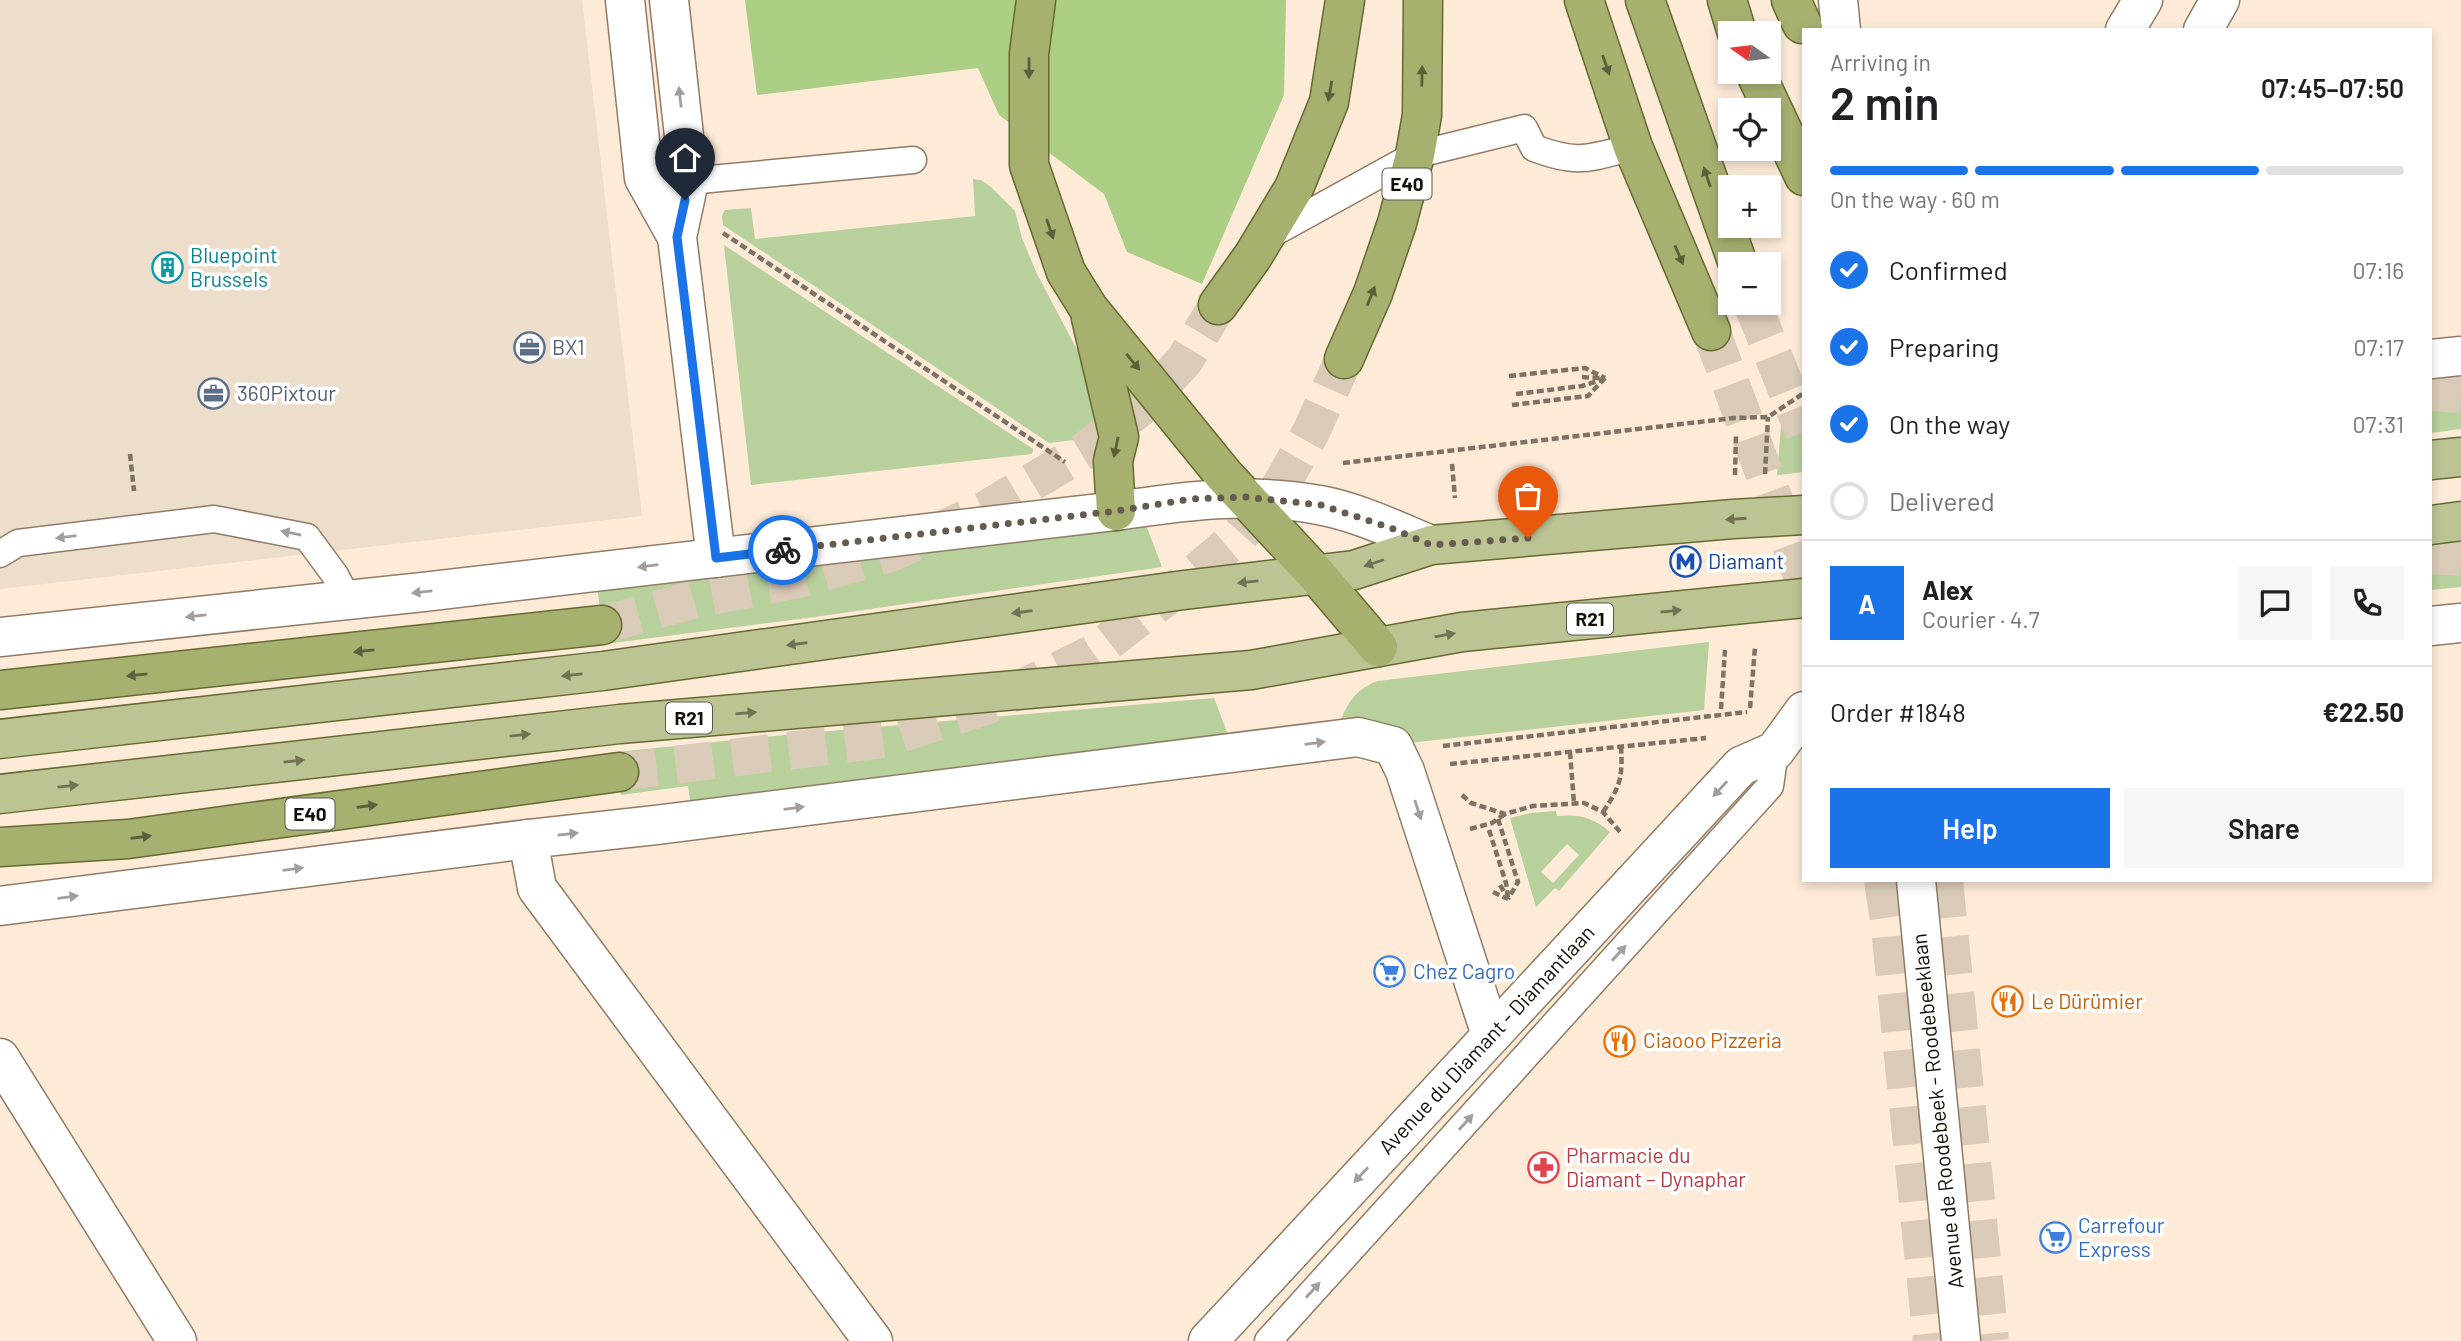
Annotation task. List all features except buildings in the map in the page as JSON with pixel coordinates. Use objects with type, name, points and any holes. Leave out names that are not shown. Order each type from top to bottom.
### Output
[{"type":"highway","points":[[1036,0],[1029,54],[1029,164],[1066,272],[1089,309],[1224,475],[1316,574],[1378,647]]},
{"type":"highway","points":[[1218,305],[1264,239],[1294,188],[1329,102],[1345,0]]},
{"type":"highway","name":"E40","points":[[1344,359],[1373,293],[1397,223],[1415,155],[1422,115],[1423,0]]},
{"type":"highway","points":[[1584,0],[1633,147],[1710,331]]},
{"type":"highway","points":[[1645,0],[1734,252]]},
{"type":"highway","points":[[1727,0],[1733,21]]},
{"type":"highway","points":[[1761,84],[1802,172]]},
{"type":"highway","points":[[1089,309],[1119,437],[1113,461],[1116,511]]},
{"type":"highway","points":[[0,690],[602,625]]},
{"type":"highway","name":"E40","points":[[0,847],[128,839],[619,772]]},
{"type":"main road","points":[[2432,460],[2461,457]]},
{"type":"main road","points":[[0,739],[603,671],[1184,590],[1354,570],[1431,545],[1802,515]]},
{"type":"main road","points":[[2432,525],[2461,521]]},
{"type":"main road","name":"R21","points":[[0,794],[620,724],[1251,670],[1462,632],[1802,598]]},
{"type":"street","points":[[625,0],[644,178],[677,237]]},
{"type":"street","points":[[669,0],[690,181],[677,237],[716,558]]},
{"type":"street","points":[[1838,0],[1841,28]]},
{"type":"street","points":[[2126,28],[2143,0]]},
{"type":"street","points":[[2204,28],[2220,0]]},
{"type":"street","points":[[2432,359],[2461,356]]},
{"type":"street","points":[[0,637],[716,558],[1116,511],[1191,499],[1245,497],[1321,505],[1391,528],[1431,545]]},
{"type":"street","points":[[2432,626],[2461,623]]},
{"type":"street","name":"Avenue du Diamant - Diamantlaan","points":[[1208,1341],[1741,766],[1775,751],[1802,714]]},
{"type":"street","points":[[0,906],[1358,737],[1399,759],[1491,1035]]},
{"type":"street","points":[[528,839],[537,888],[873,1341]]},
{"type":"street","name":"Avenue de Roodebeek - Roodebeeklaan","points":[[1916,882],[1961,1341]]},
{"type":"street","points":[[0,1058],[177,1341]]},
{"type":"lane","points":[[1264,239],[1415,155],[1524,128],[1535,148],[1560,158],[1582,160],[1633,147]]},
{"type":"lane","points":[[690,181],[913,160]]},
{"type":"lane","points":[[0,554],[18,543],[214,519],[307,537],[335,575],[348,600]]},
{"type":"lane","name":"Avenue du Diamant - Diamantlaan","points":[[1268,1341],[1770,786],[1775,751]]},
{"type":"path","points":[[723,233],[1065,462]]},
{"type":"path","points":[[1508,376],[1585,368],[1605,378]]},
{"type":"path","points":[[1582,377],[1605,378]]},
{"type":"path","points":[[1517,394],[1582,386],[1605,378]]},
{"type":"path","points":[[1512,405],[1588,396],[1605,378]]},
{"type":"path","points":[[1330,464],[1769,416],[1802,394]]},
{"type":"path","points":[[1735,480],[1736,434]]},
{"type":"path","points":[[130,454],[135,502]]},
{"type":"path","points":[[1452,464],[1457,510]]},
{"type":"path","points":[[1721,709],[1725,640]]},
{"type":"path","points":[[1399,759],[1417,748],[1750,712]]},
{"type":"path","points":[[1399,759],[1431,765],[1708,738]]},
{"type":"path","points":[[1603,812],[1618,789],[1622,772],[1621,747]]},
{"type":"path","points":[[1570,752],[1574,803]]},
{"type":"path","points":[[1461,794],[1471,803],[1505,814]]},
{"type":"path","points":[[1466,831],[1492,822],[1505,814],[1533,806],[1584,803],[1603,812],[1625,837]]},
{"type":"path","points":[[1498,819],[1518,882],[1508,899]]},
{"type":"path","points":[[1489,830],[1506,883],[1508,899]]},
{"type":"path","points":[[1500,885],[1508,899]]},
{"type":"path","points":[[1490,891],[1508,899]]},
{"type":"shaded area","points":[[0,0],[582,0],[642,516],[0,589]]},
{"type":"green space","points":[[745,0],[1286,0],[1284,95],[1202,284],[1127,252],[1104,194],[999,115],[978,68],[757,95]]},
{"type":"green space","points":[[973,179],[981,180],[991,187],[1015,211],[1022,238],[1037,274],[1090,374],[1084,378],[1102,420],[1099,437],[1049,443],[723,225],[722,215],[725,210],[751,208],[755,239],[975,216]]},
{"type":"green space","points":[[724,245],[1033,449],[1032,454],[751,485]]},
{"type":"green space","points":[[2461,377],[2461,429],[2432,433],[2432,381]]},
{"type":"green space","points":[[1802,410],[1802,472],[1777,475],[1781,426]]},
{"type":"green space","points":[[1146,525],[1162,567],[605,644],[597,587]]},
{"type":"green space","points":[[2461,546],[2461,587],[2432,590],[2432,551]]},
{"type":"green space","points":[[1709,642],[1704,710],[1409,743],[1342,722],[1341,719],[1355,696],[1378,681]]},
{"type":"green space","points":[[1214,698],[1230,740],[691,806],[688,786],[621,795],[616,752]]},
{"type":"green space","points":[[1556,811],[1557,816],[1585,818],[1610,832],[1559,891],[1555,888],[1536,907],[1510,818]],"holes":[[[1567,844],[1579,855],[1553,883],[1541,872]]]},
{"type":"tunnel","points":[[602,625],[696,599],[799,579],[891,553],[985,510],[1086,450],[1141,407],[1184,361],[1218,305]]},
{"type":"tunnel","points":[[1757,315],[1802,427]]},
{"type":"tunnel","points":[[1711,331],[1802,575]]},
{"type":"tunnel","points":[[619,772],[884,739],[986,706],[1092,654],[1178,588],[1239,536],[1276,494],[1311,432],[1344,359]]},
{"type":"tunnel","points":[[2432,392],[2461,394]]},
{"type":"tunnel","points":[[2432,555],[2461,557]]},
{"type":"tunnel","points":[[1883,882],[1932,1341]]},
{"type":"tunnel","points":[[1944,882],[1990,1341]]},
{"type":"way so far","points":[[783,550],[1116,511],[1191,499],[1245,497],[1321,505],[1391,528],[1431,545],[1528,538]]},
{"type":"place","name":"Bluepoint Brussels","points":[[167,268]]},
{"type":"place","name":"BX1","points":[[529,348]]},
{"type":"place","name":"360Pixtour","points":[[214,394]]},
{"type":"place","name":"Diamant","points":[[1685,562]]},
{"type":"place","name":"Chez Cagro","points":[[1390,972]]},
{"type":"place","name":"Le Dürümier","points":[[2008,1002]]},
{"type":"place","name":"Ciaooo Pizzeria","points":[[1620,1041]]},
{"type":"place","name":"Pharmacie du Diamant – Dynaphar","points":[[1543,1168]]},
{"type":"place","name":"Carrefour Express","points":[[2055,1238]]},
{"type":"route","points":[[685,200],[677,237],[716,558],[783,550]]}]
